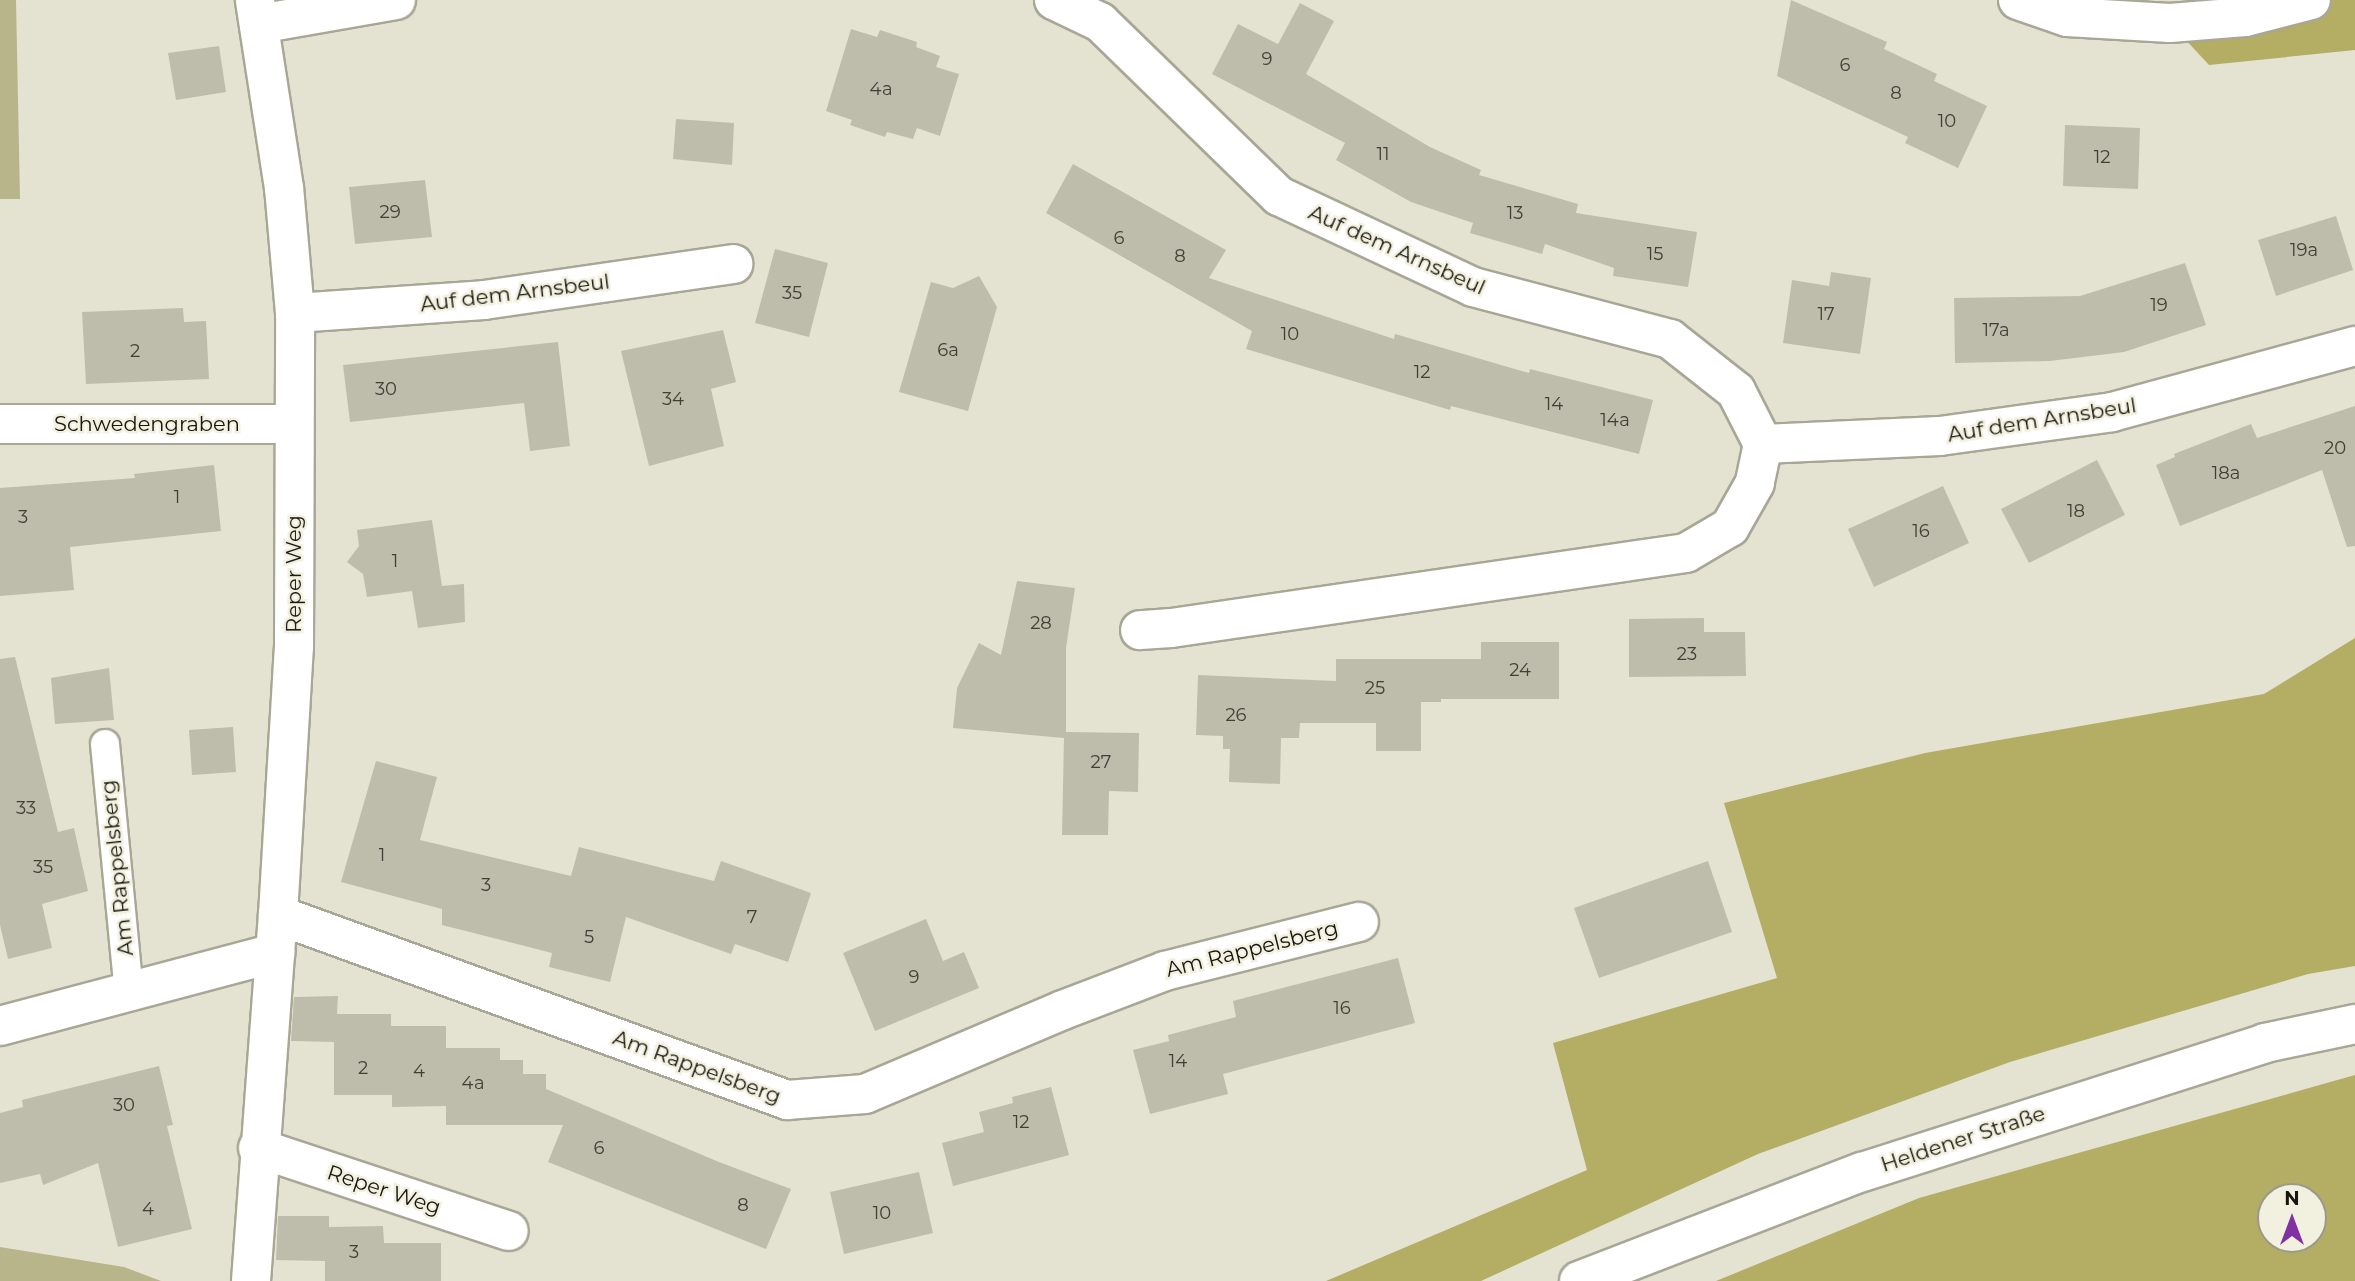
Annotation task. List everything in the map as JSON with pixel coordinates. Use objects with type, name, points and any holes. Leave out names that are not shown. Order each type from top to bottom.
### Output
[{"type":"street","points":[[257,12],[396,0]]},
{"type":"street","name":"Auf dem Arnsbeul","points":[[1054,0],[1100,22],[1279,197],[1473,287],[1670,339],[1736,391],[1763,444],[1940,436],[2112,412],[2355,346]]},
{"type":"street","points":[[2018,0],[2067,17],[2170,23],[2245,17],[2311,0]]},
{"type":"street","name":"Reper Weg","points":[[251,1281],[258,1149],[278,915],[294,647],[295,313],[284,188],[257,12]]},
{"type":"street","name":"Auf dem Arnsbeul","points":[[295,313],[484,300],[733,264]]},
{"type":"street","name":"Schwedengraben","points":[[0,424],[294,424]]},
{"type":"street","points":[[1140,630],[1171,628],[1686,552],[1730,527],[1755,483],[1763,444]]},
{"type":"street","name":"Am Rappelsberg","points":[[278,915],[787,1100],[865,1094],[1063,1010],[1165,971],[1359,922]]},
{"type":"street","points":[[0,1026],[275,953]]},
{"type":"street","name":"Heldener Straße","points":[[1579,1281],[1862,1172],[2266,1043],[2355,1024]]},
{"type":"street","name":"Reper Weg","points":[[258,1149],[509,1231]]},
{"type":"lane","name":"Am Rappelsberg","points":[[105,744],[129,992]]},
{"type":"shaded area","points":[[0,0],[16,0],[20,199],[0,199]]},
{"type":"shaded area","points":[[2311,0],[2355,0],[2355,50],[2209,65],[2170,23]]},
{"type":"shaded area","points":[[2355,638],[2355,966],[2308,974],[2010,1062],[1758,1154],[1481,1281],[1326,1281],[1587,1170],[1553,1043],[1777,978],[1724,803],[1925,753],[2264,694]]},
{"type":"shaded area","points":[[2355,1075],[2355,1281],[1716,1281],[1919,1198]]},
{"type":"shaded area","points":[[0,1247],[124,1267],[161,1281],[0,1281]]},
{"type":"building","points":[[1791,0],[1887,42],[1884,49],[1937,74],[1934,81],[1987,106],[1958,168],[1905,143],[1908,137],[1777,76]]},
{"type":"building","points":[[1300,3],[1334,21],[1306,74],[1430,147],[1481,170],[1479,175],[1578,204],[1576,213],[1697,232],[1688,287],[1613,276],[1614,268],[1545,244],[1542,254],[1470,233],[1473,223],[1411,202],[1336,160],[1345,143],[1212,74],[1238,24],[1278,44]]},
{"type":"building","points":[[851,29],[877,37],[880,30],[917,42],[916,47],[940,56],[936,67],[959,74],[940,136],[917,128],[913,139],[887,132],[885,137],[850,125],[852,120],[826,111]]},
{"type":"building","points":[[219,46],[226,92],[176,100],[168,53]]},
{"type":"building","points":[[676,119],[734,123],[732,165],[673,159]]},
{"type":"building","points":[[2065,125],[2140,128],[2138,189],[2063,186]]},
{"type":"building","points":[[1073,164],[1226,250],[1209,278],[1394,339],[1395,334],[1529,373],[1530,369],[1653,400],[1639,454],[1451,406],[1450,410],[1246,349],[1252,331],[1046,213]]},
{"type":"building","points":[[425,180],[432,237],[355,244],[349,187]]},
{"type":"building","points":[[2336,216],[2353,270],[2276,296],[2258,240]]},
{"type":"building","points":[[775,249],[828,263],[809,337],[755,323]]},
{"type":"building","points":[[2185,263],[2206,325],[2124,352],[2050,361],[1955,363],[1954,298],[2080,296]]},
{"type":"building","points":[[1831,272],[1871,278],[1860,354],[1783,343],[1792,280],[1829,286]]},
{"type":"building","points":[[979,276],[997,307],[968,411],[899,392],[931,282],[953,288]]},
{"type":"building","points":[[183,308],[184,322],[206,321],[209,379],[86,384],[82,312]]},
{"type":"building","points":[[723,330],[736,382],[711,389],[724,446],[649,466],[621,351]]},
{"type":"building","points":[[558,342],[570,446],[530,451],[524,403],[350,422],[343,365]]},
{"type":"building","points":[[2355,406],[2355,546],[2347,547],[2322,470],[2180,526],[2156,465],[2175,457],[2174,454],[2251,424],[2257,438]]},
{"type":"building","points":[[2097,460],[2125,515],[2029,563],[2001,509]]},
{"type":"building","points":[[214,465],[221,531],[70,547],[74,590],[0,596],[0,488],[135,478],[134,474]]},
{"type":"building","points":[[1943,486],[1969,543],[1874,587],[1848,529]]},
{"type":"building","points":[[432,520],[442,586],[464,584],[465,622],[418,628],[412,591],[367,597],[363,574],[347,562],[359,546],[357,530]]},
{"type":"building","points":[[1017,581],[1075,588],[1066,648],[1066,732],[1139,733],[1138,792],[1109,791],[1108,835],[1062,835],[1064,738],[953,728],[957,688],[979,643],[1001,655]]},
{"type":"building","points":[[1704,618],[1704,632],[1745,632],[1746,676],[1629,677],[1629,619]]},
{"type":"building","points":[[1481,642],[1559,642],[1559,699],[1441,699],[1441,702],[1421,702],[1421,751],[1376,751],[1376,723],[1300,723],[1299,738],[1281,738],[1280,784],[1229,782],[1230,749],[1223,749],[1223,736],[1196,735],[1198,675],[1336,681],[1336,659],[1481,659]]},
{"type":"building","points":[[15,657],[58,832],[74,828],[88,891],[42,904],[52,948],[8,959],[0,925],[0,659]]},
{"type":"building","points":[[109,668],[114,720],[55,724],[51,678]]},
{"type":"building","points":[[233,727],[236,772],[192,775],[189,730]]},
{"type":"building","points":[[376,761],[437,777],[420,840],[571,876],[579,847],[714,881],[721,861],[811,893],[788,962],[735,944],[731,954],[626,917],[610,982],[549,967],[552,953],[442,925],[442,909],[341,882]]},
{"type":"building","points":[[1708,861],[1732,932],[1599,978],[1574,908]]},
{"type":"building","points":[[926,919],[943,961],[964,952],[979,988],[875,1031],[843,953]]},
{"type":"building","points":[[1398,958],[1415,1023],[1223,1074],[1228,1094],[1150,1114],[1133,1050],[1169,1041],[1168,1035],[1236,1017],[1233,1001]]},
{"type":"building","points":[[338,996],[337,1014],[391,1014],[391,1026],[446,1026],[446,1048],[500,1048],[500,1060],[523,1060],[523,1074],[546,1074],[546,1089],[719,1162],[791,1189],[766,1249],[548,1162],[563,1125],[446,1125],[446,1106],[392,1107],[392,1095],[334,1095],[334,1042],[291,1041],[294,997]]},
{"type":"building","points":[[159,1066],[173,1125],[167,1126],[192,1229],[118,1247],[98,1163],[43,1185],[40,1174],[0,1183],[0,1113],[23,1107],[22,1100]]},
{"type":"building","points":[[1051,1087],[1069,1155],[953,1186],[942,1143],[984,1132],[979,1112],[1013,1103],[1012,1097]]},
{"type":"building","points":[[919,1172],[933,1233],[844,1254],[830,1192]]},
{"type":"building","points":[[278,1216],[329,1216],[329,1227],[383,1226],[384,1243],[441,1243],[441,1281],[325,1281],[325,1261],[276,1260]]}]
